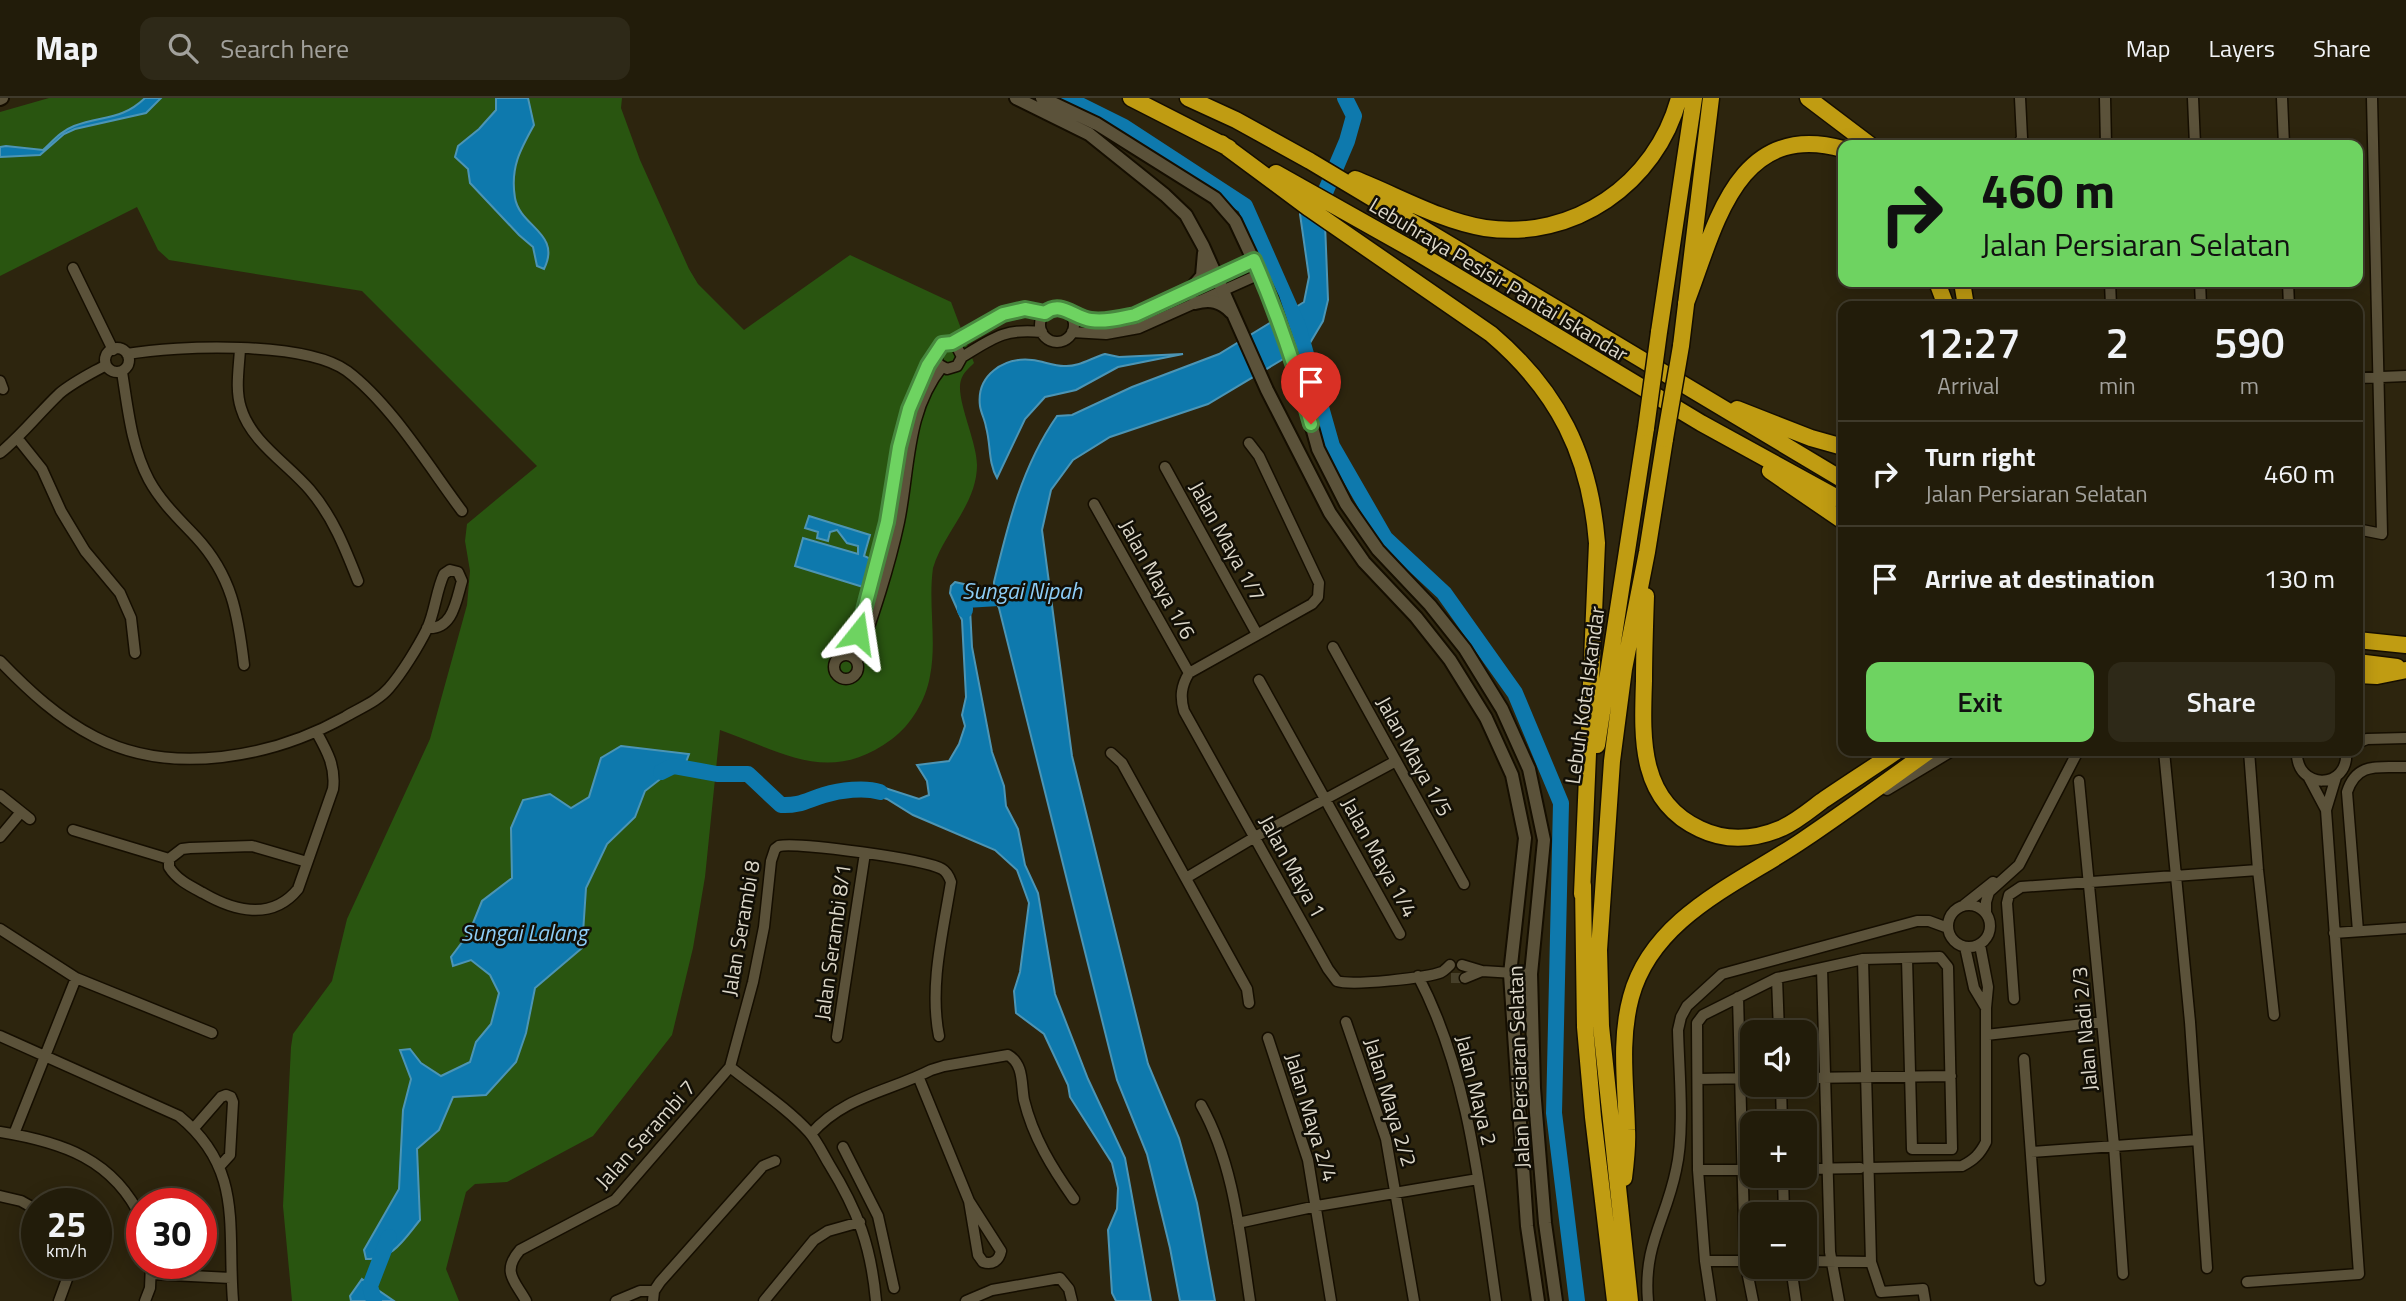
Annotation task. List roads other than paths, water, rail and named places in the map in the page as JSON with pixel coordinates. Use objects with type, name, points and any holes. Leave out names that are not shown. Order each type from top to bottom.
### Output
[{"type":"highway","name":"Lebuhraya Pesisir Pantai Iskandar","points":[[1131,98],[1221,143],[1413,250],[1700,424],[1838,498]]},
{"type":"highway","name":"Lebuhraya Pesisir Pantai Iskandar","points":[[1188,98],[1236,120],[1310,161],[1838,477]]},
{"type":"highway","points":[[1310,161],[1463,223],[1504,230],[1547,226],[1575,218],[1603,204],[1634,178],[1663,138],[1679,98]]},
{"type":"highway","name":"Lebuh Kota Iskandar","points":[[1615,1301],[1585,1027],[1582,894],[1607,669],[1646,428],[1694,98]]},
{"type":"highway","name":"Lebuh Kota Iskandar","points":[[1630,1301],[1601,1026],[1600,950],[1612,761],[1624,669],[1647,552],[1681,346],[1711,98]]},
{"type":"highway","points":[[1808,98],[1863,140]]},
{"type":"highway","points":[[1221,143],[1310,209],[1491,334],[1511,351],[1543,387],[1576,444],[1591,494],[1597,543],[1582,894]]},
{"type":"highway","points":[[1686,303],[1725,201],[1743,174],[1758,161],[1784,148],[1815,144],[1838,148]]},
{"type":"highway","points":[[1703,395],[1811,438],[1838,445]]},
{"type":"highway","points":[[1700,424],[1838,518]]},
{"type":"highway","points":[[1647,552],[1642,728],[1644,747],[1651,779],[1678,816],[1693,826],[1721,836],[1761,836],[1785,827],[1891,756]]},
{"type":"highway","points":[[2363,641],[2406,645]]},
{"type":"highway","points":[[2363,663],[2406,669]]},
{"type":"highway","points":[[2363,675],[2377,676],[2406,669]]},
{"type":"highway","points":[[1621,1230],[1628,1134],[1623,1058],[1624,1026],[1631,995],[1643,969],[1672,928],[1697,908],[1802,841],[1922,756]]},
{"type":"street","name":"Jalan Persiaran Selatan","points":[[1016,98],[1089,134],[1186,215],[1203,246],[1267,390],[1330,513],[1364,562],[1416,617],[1450,660],[1486,718],[1512,775],[1525,838],[1510,974],[1527,1226],[1538,1301]]},
{"type":"street","name":"Jalan Persiaran Selatan","points":[[1042,98],[1097,124],[1215,198],[1235,221],[1275,310],[1297,373],[1318,449],[1346,504],[1378,550],[1430,605],[1465,649],[1502,709],[1530,769],[1544,840],[1531,974],[1538,1142],[1545,1223],[1556,1301]]},
{"type":"street","points":[[2020,98],[2021,140]]},
{"type":"street","points":[[2105,98],[2106,140]]},
{"type":"street","points":[[2193,98],[2195,140]]},
{"type":"street","points":[[2282,98],[2284,140]]},
{"type":"street","points":[[2363,530],[2382,534],[2372,98]]},
{"type":"street","points":[[1165,195],[1176,175]]},
{"type":"street","points":[[1191,290],[1202,276],[1205,260],[1203,246]]},
{"type":"street","points":[[942,367],[934,378],[913,427],[899,522],[853,658],[887,522],[899,447],[909,409],[917,388],[942,344],[952,343],[1003,314],[1025,309],[1045,313],[1055,308],[1091,320],[1135,315],[1254,260]]},
{"type":"street","points":[[73,268],[113,350]]},
{"type":"street","points":[[1072,332],[1105,334],[1139,328],[1260,274]]},
{"type":"street","points":[[1195,303],[1215,301],[1222,304],[1237,321]]},
{"type":"street","points":[[1045,313],[1040,325],[1041,332],[1048,339],[1057,342],[1066,339],[1072,332],[1073,320],[1066,310]]},
{"type":"street","points":[[936,354],[938,364],[953,369],[962,358],[1002,334],[1012,331],[1041,332]]},
{"type":"street","points":[[952,343],[960,348],[962,358]]},
{"type":"street","points":[[127,354],[189,347],[306,354],[327,360],[346,371],[381,402],[462,511]]},
{"type":"street","points":[[121,349],[127,354],[128,366],[122,372],[113,371],[106,365],[106,358],[113,350],[121,349]]},
{"type":"street","points":[[240,349],[238,395],[248,424],[324,508],[337,530],[358,581]]},
{"type":"street","points":[[0,453],[18,439],[60,394],[106,365]]},
{"type":"street","points":[[122,372],[133,441],[140,461],[166,506],[209,553],[222,574],[233,596],[238,616],[244,665]]},
{"type":"street","points":[[2363,378],[2406,376]]},
{"type":"street","points":[[18,439],[42,469],[61,511],[85,551],[120,593],[131,618],[135,653]]},
{"type":"street","points":[[1189,673],[1312,604],[1320,590],[1259,456],[1249,443]]},
{"type":"street","name":"Jalan Maya 1/7","points":[[1165,467],[1257,634]]},
{"type":"street","name":"Jalan Maya 1/6","points":[[1094,504],[1189,673]]},
{"type":"street","points":[[0,661],[49,709],[96,738],[145,754],[207,758],[272,748],[317,733],[374,701],[388,690],[427,628],[444,574],[450,570],[458,572],[462,581],[450,618],[441,627],[427,628]]},
{"type":"street","name":"Jalan Maya 1/5","points":[[1333,647],[1464,884]]},
{"type":"street","name":"Jalan Maya 1","points":[[1189,673],[1181,691],[1184,711],[1337,981],[1354,984],[1448,972]]},
{"type":"street","name":"Jalan Maya 1/4","points":[[1259,680],[1400,934]]},
{"type":"street","points":[[169,859],[169,867],[179,880],[222,904],[248,911],[275,907],[292,897],[298,889],[333,789],[335,775],[327,751],[317,733]]},
{"type":"street","points":[[2363,741],[2406,738]]},
{"type":"street","points":[[1111,753],[1122,763],[1186,878],[1247,989],[1249,1003]]},
{"type":"street","points":[[1802,841],[1944,756]]},
{"type":"street","points":[[1986,913],[1989,892],[2019,865],[2026,854],[2075,756]]},
{"type":"street","points":[[2164,756],[2190,1022],[2207,1268]]},
{"type":"street","points":[[2249,756],[2258,870],[2274,1016]]},
{"type":"street","points":[[2297,756],[2298,766],[2309,778],[2326,810]]},
{"type":"street","points":[[2247,1282],[2360,1274],[2326,810],[2336,777],[2345,766],[2346,756]]},
{"type":"street","points":[[1186,878],[1255,837],[1396,761]]},
{"type":"street","points":[[2358,931],[2347,792],[2356,774],[2363,769],[2406,767]]},
{"type":"street","points":[[2309,778],[2322,781],[2336,777]]},
{"type":"street","name":"Jalan Nadi 2/3","points":[[2079,781],[2114,1146],[2123,1274]]},
{"type":"street","points":[[0,795],[26,815],[0,838]]},
{"type":"street","points":[[73,830],[169,859]]},
{"type":"street","name":"Jalan Serambi 8","points":[[730,1067],[755,971],[775,849],[784,845],[865,853],[931,865],[943,870],[949,877],[951,882],[940,946],[934,1011],[939,1036]]},
{"type":"street","points":[[169,859],[182,849],[252,846],[307,862]]},
{"type":"street","name":"Jalan Serambi 8/1","points":[[837,1037],[865,853]]},
{"type":"street","points":[[2014,999],[2007,903],[2009,895],[2021,887],[2258,870]]},
{"type":"street","points":[[1964,905],[1976,906],[1990,919],[1989,934],[1980,945],[1965,947],[1953,941],[1948,928],[1951,914],[1998,879],[2011,873]]},
{"type":"street","points":[[1648,1301],[1648,1261],[1676,1173],[1679,1151],[1678,1030],[1687,1006],[1722,974],[1917,921],[1929,921],[1948,928]]},
{"type":"street","points":[[2334,933],[2406,928]]},
{"type":"street","points":[[0,929],[76,978],[212,1033]]},
{"type":"street","points":[[1817,1168],[1962,1166],[1973,1161],[1986,1142],[1988,987],[1980,945]]},
{"type":"street","points":[[1965,947],[1975,988],[1986,1008]]},
{"type":"street","points":[[1712,1301],[1705,1261],[1698,1170],[1699,1018],[1777,978],[1863,959],[1940,957],[1948,967],[1952,1149],[1912,1149],[1906,958]]},
{"type":"street","points":[[1863,959],[1867,1077],[1865,1168],[1871,1262],[1882,1296],[1923,1289],[1925,1301]]},
{"type":"street","points":[[1462,965],[1482,971],[1531,974]]},
{"type":"street","points":[[1822,968],[1832,1262],[1839,1301]]},
{"type":"street","points":[[1465,978],[1482,971]]},
{"type":"street","name":"Jalan Maya 2","points":[[1418,976],[1443,1034],[1459,1087],[1478,1180],[1496,1301]]},
{"type":"street","points":[[14,1134],[76,978]]},
{"type":"street","points":[[1777,978],[1779,1020]]},
{"type":"street","points":[[1698,1079],[1740,1078],[1738,998]]},
{"type":"street","name":"Jalan Maya 2/2","points":[[1346,1022],[1386,1139],[1414,1301]]},
{"type":"street","points":[[1986,1035],[2102,1022]]},
{"type":"street","points":[[0,1036],[179,1116],[194,1128],[220,1166],[227,1185],[233,1301]]},
{"type":"street","name":"Jalan Maya 2/4","points":[[1268,1038],[1308,1160],[1331,1301]]},
{"type":"street","points":[[811,1133],[824,1118],[840,1108],[918,1076],[944,1066],[1002,1055],[1013,1058],[1019,1068],[1024,1100],[1037,1138],[1056,1174],[1074,1199]]},
{"type":"street","points":[[2024,1059],[2040,1280]]},
{"type":"street","points":[[730,1067],[811,1133],[840,1181],[860,1222],[873,1266],[876,1301]]},
{"type":"street","name":"Jalan Serambi 7","points":[[525,1299],[510,1272],[510,1264],[520,1250],[615,1200],[730,1067]]},
{"type":"street","points":[[918,1076],[969,1201],[1001,1251],[998,1260],[992,1263],[983,1262],[978,1255],[969,1201]]},
{"type":"street","points":[[1817,1077],[1951,1076]]},
{"type":"street","points":[[194,1128],[221,1097],[231,1097],[230,1156],[220,1166]]},
{"type":"street","points":[[1201,1105],[1210,1121],[1231,1184],[1250,1301]]},
{"type":"street","points":[[0,1130],[74,1150],[91,1160],[117,1182],[126,1194]]},
{"type":"street","points":[[2031,1152],[2198,1140]]},
{"type":"street","points":[[843,1147],[878,1216],[894,1288]]},
{"type":"street","points":[[616,1301],[640,1291],[653,1296],[763,1166],[775,1161]]},
{"type":"street","points":[[1698,1170],[1740,1170]]},
{"type":"street","points":[[840,1181],[857,1172]]},
{"type":"street","points":[[1238,1223],[1317,1206],[1478,1180]]},
{"type":"street","points":[[0,1196],[21,1201]]},
{"type":"street","points":[[764,1301],[814,1240],[828,1231],[860,1222]]},
{"type":"street","points":[[1705,1261],[1740,1261]]},
{"type":"street","points":[[1817,1261],[1871,1262]]},
{"type":"street","points":[[873,1266],[889,1262]]},
{"type":"street","points":[[217,1276],[231,1278]]},
{"type":"street","points":[[966,1301],[1060,1278],[1066,1283],[1072,1301]]},
{"type":"street","points":[[59,1301],[66,1279]]},
{"type":"street","points":[[145,1301],[150,1279]]},
{"type":"street","points":[[1750,1279],[1753,1301]]},
{"type":"street","points":[[1793,1279],[1797,1301]]},
{"type":"water","points":[[145,98],[161,98],[146,113],[75,129],[64,134],[40,155],[0,157],[0,147],[6,146],[43,150],[69,128],[128,111]]},
{"type":"water","points":[[496,98],[528,98],[534,125],[517,160],[514,177],[515,198],[518,208],[544,238],[548,247],[544,269],[537,266],[533,247],[470,183],[468,169],[455,157],[458,146],[479,129],[496,110]]},
{"type":"water","name":"Sungai Nipah","points":[[1304,209],[1325,223],[1328,300],[1323,321],[1310,343],[1208,404],[1110,437],[1073,460],[1051,490],[1042,530],[1072,756],[1148,1064],[1179,1138],[1197,1203],[1215,1301],[1180,1301],[1147,1154],[1117,1080],[999,608],[994,597],[994,582],[1025,475],[1057,416],[1072,415],[1132,387],[1219,354],[1304,302],[1309,277],[1300,214]]},
{"type":"water","points":[[1105,354],[1119,357],[1183,354],[1118,367],[1076,390],[1045,397],[1025,419],[997,478],[992,466],[988,434],[980,406],[982,385],[987,377],[1002,365],[1022,360],[1069,366]]},
{"type":"water","points":[[809,516],[870,535],[864,556],[871,559],[863,587],[795,566],[803,538],[858,554],[858,546],[847,543],[837,530],[830,532],[828,541],[817,538],[818,532],[805,528]]},
{"type":"water","points":[[955,582],[968,585],[976,593],[977,603],[970,608],[972,647],[992,752],[1004,786],[1006,806],[1018,829],[1025,865],[1038,893],[1055,994],[1088,1079],[1125,1158],[1151,1301],[1116,1301],[1112,1293],[1108,1230],[1117,1209],[1118,1188],[1112,1163],[1070,1097],[1068,1085],[1044,1034],[1016,1013],[1014,991],[1020,972],[1029,903],[1017,870],[995,850],[913,815],[887,799],[859,790],[876,785],[919,799],[929,795],[927,781],[917,765],[949,761],[959,744],[965,726],[962,715],[966,697],[962,620],[950,593]]},
{"type":"water","name":"Sungai Lalang","points":[[621,746],[689,754],[685,765],[668,773],[645,791],[635,817],[607,844],[586,888],[582,948],[535,988],[526,1033],[516,1062],[486,1095],[453,1097],[439,1130],[417,1149],[420,1220],[391,1252],[375,1259],[366,1259],[364,1250],[399,1189],[403,1110],[411,1079],[400,1050],[410,1049],[421,1063],[441,1076],[470,1062],[476,1042],[491,1024],[499,993],[490,975],[471,960],[453,966],[451,957],[469,933],[482,901],[512,878],[511,828],[523,800],[550,794],[571,808],[589,797],[601,758]]},
{"type":"water","points":[[362,1279],[394,1301],[351,1301],[350,1296]]},
{"type":"waterway","points":[[1066,98],[1124,127],[1245,206],[1298,326],[1332,446],[1385,538],[1444,593],[1515,693],[1561,803],[1554,1113],[1577,1301]]},
{"type":"waterway","points":[[1318,209],[1347,141],[1354,116],[1345,98]]},
{"type":"waterway","points":[[965,610],[965,600],[1016,597]]},
{"type":"waterway","points":[[661,772],[673,766],[717,774],[748,774],[781,805],[798,804],[845,791],[880,792]]},
{"type":"waterway","points":[[374,1301],[370,1286],[389,1237]]},
{"type":"tunnel","points":[[1451,978],[1465,978]]}]
